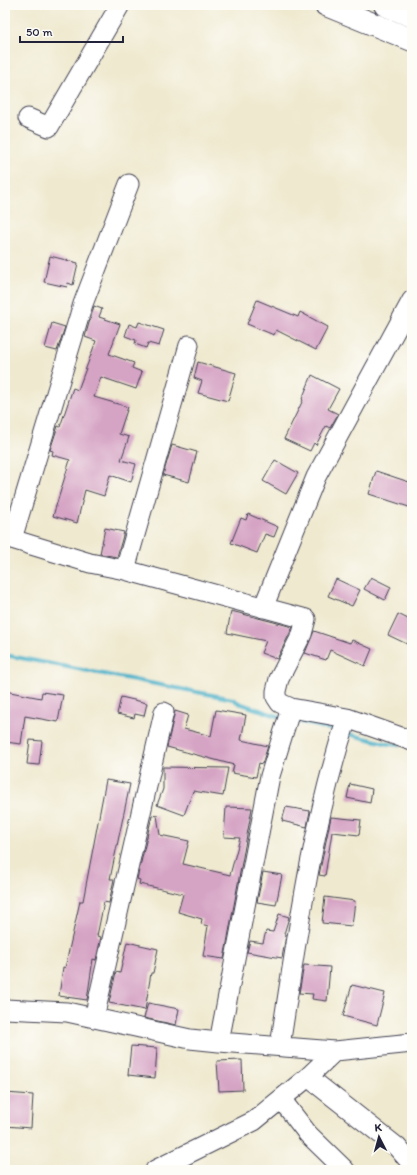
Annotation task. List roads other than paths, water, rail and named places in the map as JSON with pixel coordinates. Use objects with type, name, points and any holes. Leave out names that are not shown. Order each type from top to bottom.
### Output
[{"type":"main road","points":[[326,5],[412,40]]},
{"type":"main road","points":[[385,5],[412,16]]},
{"type":"street","points":[[28,118],[49,127],[120,5]]},
{"type":"street","points":[[129,184],[83,304],[8,538],[90,563],[125,570],[306,619],[302,634],[279,679],[276,697],[280,703],[291,708],[347,718],[412,741]]},
{"type":"street","points":[[263,608],[316,477],[412,300]]},
{"type":"street","points":[[125,570],[190,345]]},
{"type":"street","points":[[219,1042],[270,776],[291,708]]},
{"type":"street","points":[[94,1018],[164,712]]},
{"type":"street","points":[[280,1046],[307,881],[328,783],[347,718]]},
{"type":"street","points":[[5,1009],[67,1012],[190,1039],[219,1042],[335,1051],[412,1043]]},
{"type":"street","points":[[155,1170],[254,1121],[308,1077],[335,1051]]},
{"type":"street","points":[[308,1077],[398,1147],[412,1164]]},
{"type":"street","points":[[281,1099],[308,1134],[345,1170]]},
{"type":"waterway","points":[[5,655],[233,699],[239,703],[283,718]]},
{"type":"waterway","points":[[292,720],[337,731]]},
{"type":"waterway","points":[[348,734],[398,745]]}]
